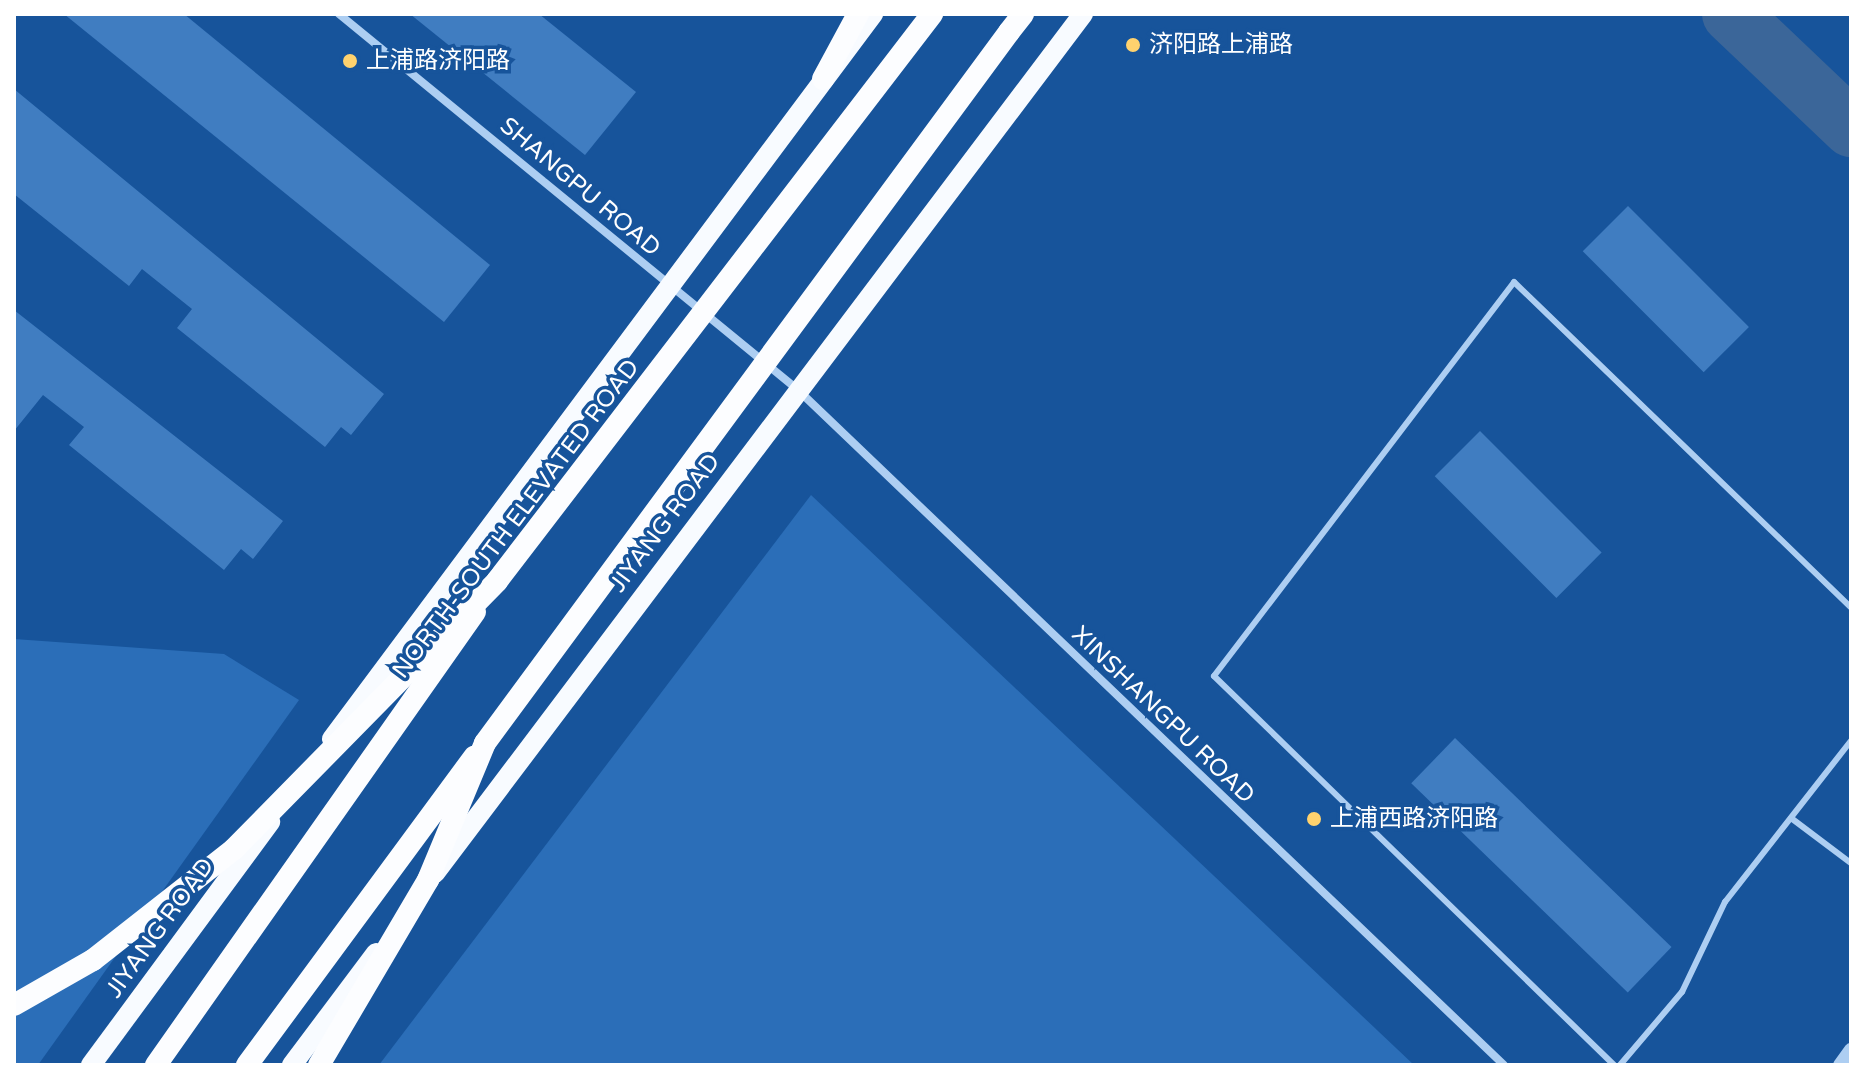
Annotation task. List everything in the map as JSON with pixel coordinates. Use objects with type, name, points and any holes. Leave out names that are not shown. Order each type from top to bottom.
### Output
[{"type":"highway","points":[[823,79],[858,14]]},
{"type":"highway","name":"NORTH-SOUTH ELEVATED ROAD","points":[[156,1065],[497,581],[932,14]]},
{"type":"highway","points":[[247,1065],[1023,14]]},
{"type":"highway","points":[[14,1005],[93,960],[234,849],[497,581]]},
{"type":"highway","points":[[319,1065],[428,880],[485,743]]},
{"type":"main road","name":"JIYANG ROAD","points":[[91,1065],[873,14]]},
{"type":"main road","name":"JIYANG ROAD","points":[[292,1065],[797,389],[1083,14]]},
{"type":"street","name":"SHANGPU ROAD","points":[[339,14],[797,389]]},
{"type":"street","name":"XINSHANGPU ROAD","points":[[797,389],[1504,1065]]},
{"type":"street","points":[[1840,1065],[1851,1050]]},
{"type":"lane","points":[[1614,1065],[1214,676],[1514,282],[1851,608]]},
{"type":"lane","points":[[1620,1065],[1682,992],[1725,902],[1851,741]]},
{"type":"lane","points":[[1791,818],[1851,863]]},
{"type":"shaded area","points":[[811,495],[1414,1065],[379,1065]]},
{"type":"shaded area","points":[[14,639],[224,654],[299,700],[38,1065],[14,1065]]},
{"type":"building","points":[[64,14],[184,14],[490,265],[444,322]]},
{"type":"building","points":[[410,14],[539,14],[636,92],[585,155]]},
{"type":"building","points":[[14,89],[384,394],[351,435],[341,427],[325,447],[177,328],[192,309],[142,269],[129,286],[14,194]]},
{"type":"building","points":[[1628,206],[1749,327],[1704,372],[1583,251]]},
{"type":"building","points":[[14,310],[283,521],[253,559],[241,549],[224,570],[69,445],[84,427],[43,395],[14,431]]},
{"type":"building","points":[[1480,431],[1602,553],[1556,598],[1435,476]]},
{"type":"building","points":[[1455,738],[1672,947],[1628,992],[1411,783]]},
{"type":"waterway","points":[[1731,14],[1851,128]]},
{"type":"place","name":"济阳路上浦路","points":[[1133,45]]},
{"type":"place","name":"上浦路济阳路","points":[[350,61]]},
{"type":"place","name":"上浦西路济阳路","points":[[1314,819]]}]
